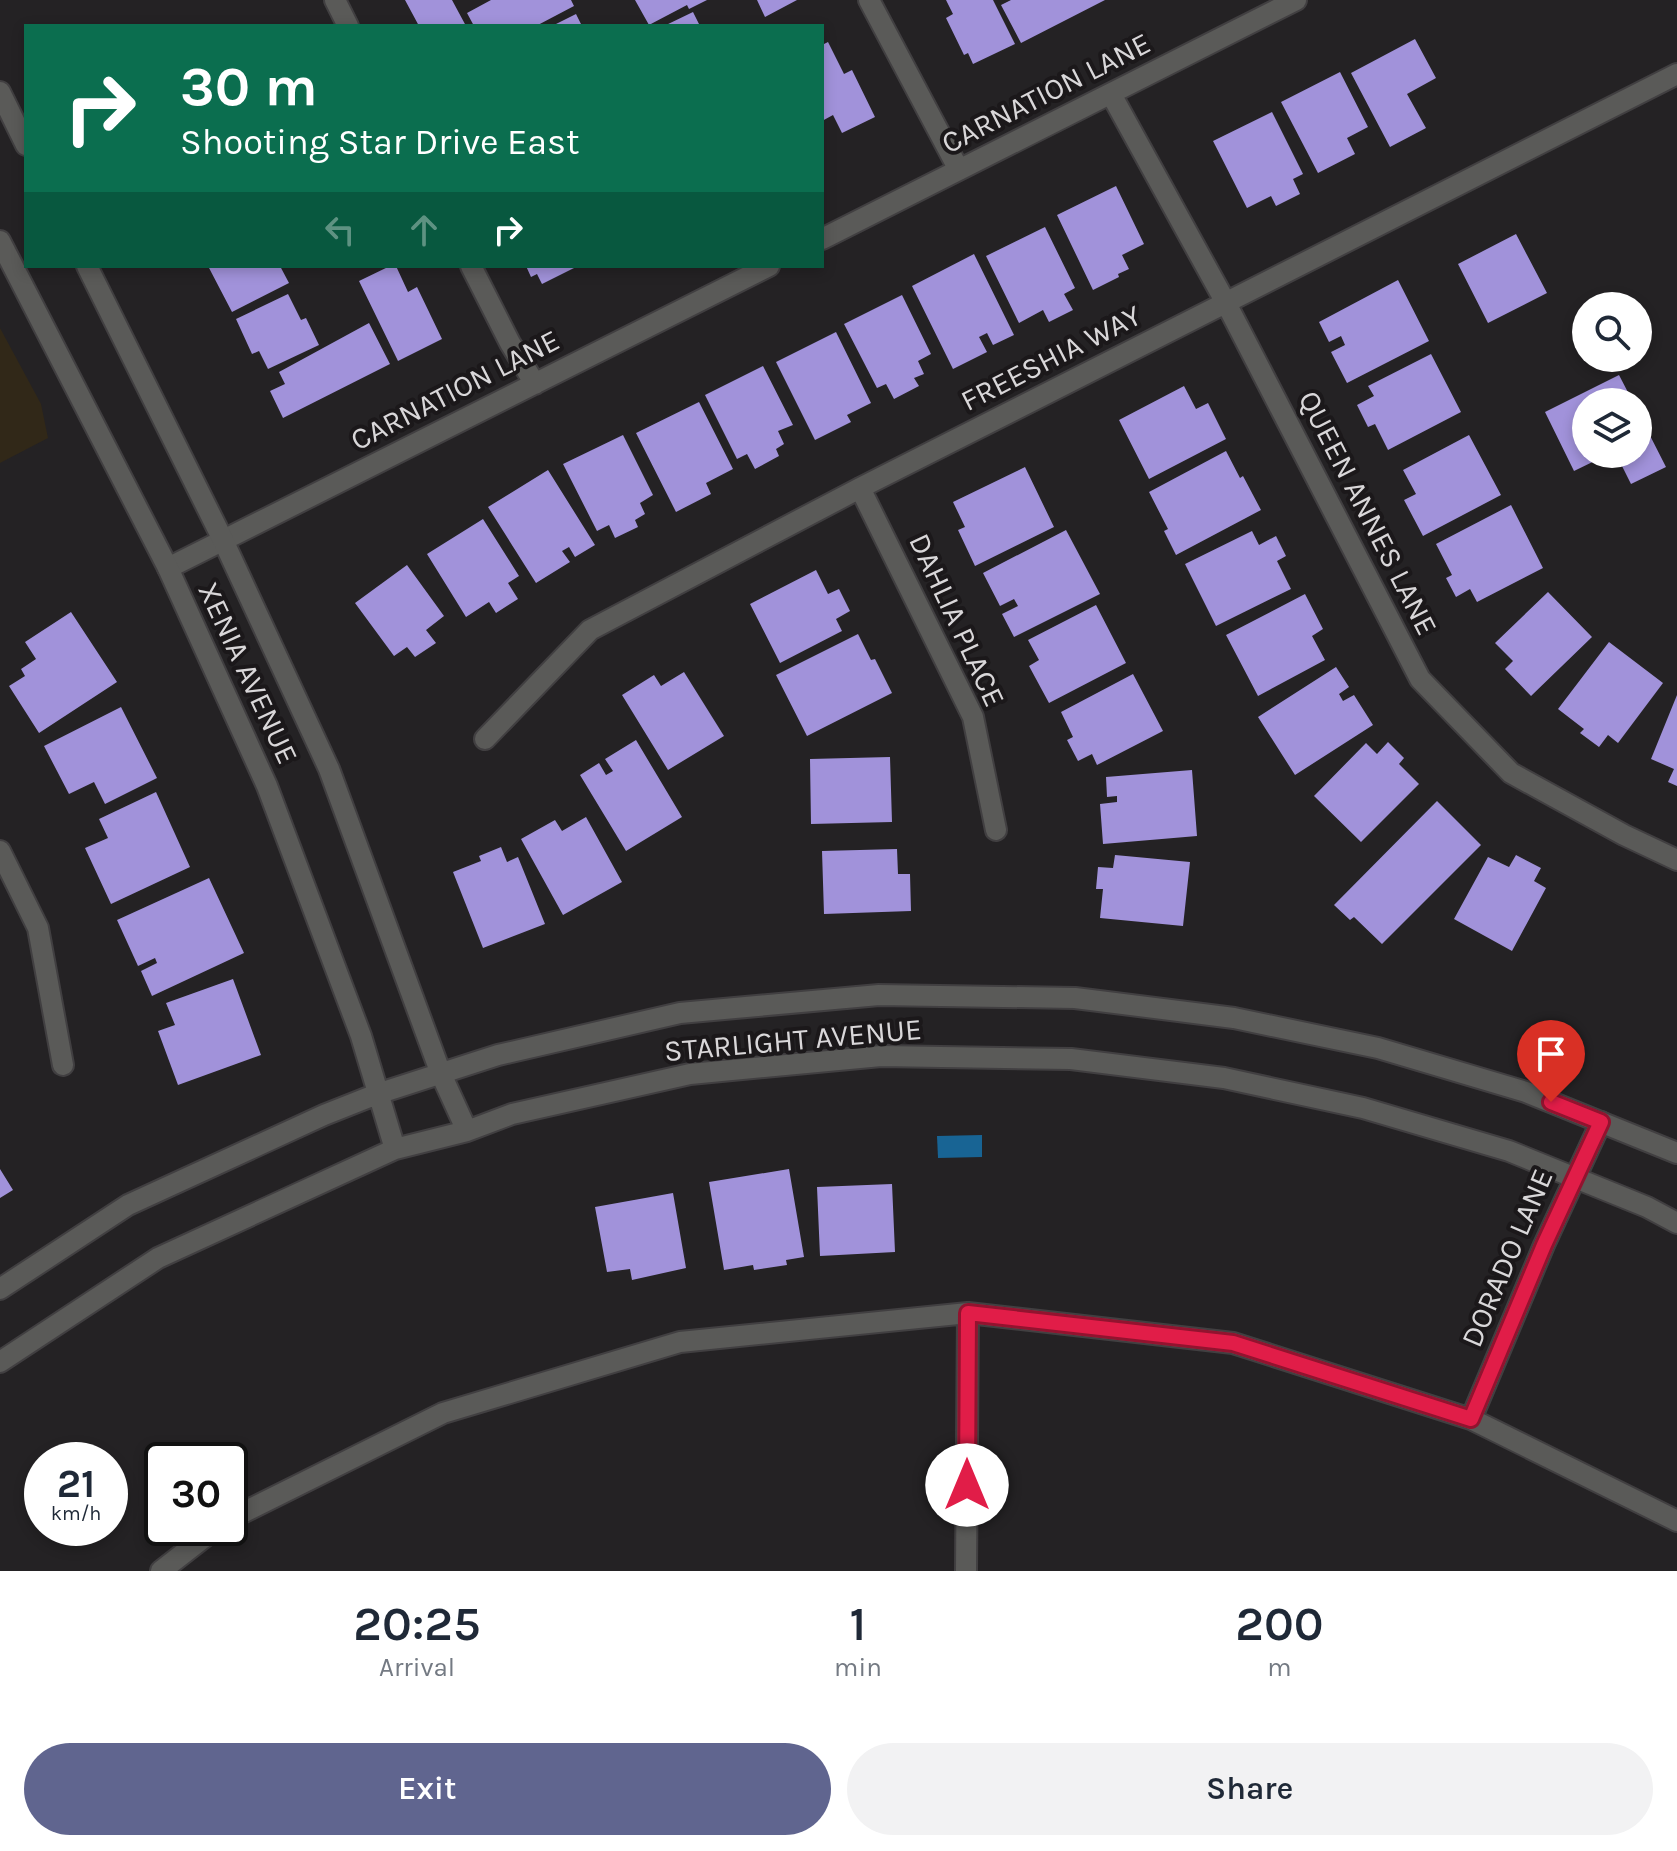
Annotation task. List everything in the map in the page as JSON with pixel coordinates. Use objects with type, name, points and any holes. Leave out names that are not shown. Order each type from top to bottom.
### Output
[{"type":"street","points":[[335,0],[347,24]]},
{"type":"street","points":[[869,0],[959,170]]},
{"type":"street","name":"CARNATION LANE","points":[[824,238],[1296,0]]},
{"type":"street","name":"FREESHIA WAY","points":[[485,739],[590,630],[860,488],[1677,74]]},
{"type":"street","points":[[0,92],[24,141]]},
{"type":"street","name":"QUEEN ANNES LANE","points":[[1111,94],[1226,303],[1420,679],[1511,773],[1624,835],[1677,860]]},
{"type":"street","name":"XENIA AVENUE","points":[[0,241],[168,568],[267,786],[361,1036],[395,1149]]},
{"type":"street","name":"XENIA AVENUE","points":[[88,268],[223,540],[329,769],[441,1074],[467,1131]]},
{"type":"street","points":[[472,268],[510,343],[535,384]]},
{"type":"street","name":"CARNATION LANE","points":[[168,568],[765,268]]},
{"type":"street","name":"DAHLIA PLACE","points":[[860,488],[973,717],[996,830]]},
{"type":"street","points":[[0,851],[38,928],[63,1065]]},
{"type":"street","name":"STARLIGHT AVENUE","points":[[0,1289],[128,1205],[377,1094],[498,1055],[680,1013],[879,995],[1075,998],[1234,1018],[1378,1048],[1526,1092],[1677,1153]]},
{"type":"street","name":"STARLIGHT AVENUE","points":[[0,1362],[158,1258],[395,1149],[467,1131],[512,1114],[690,1074],[881,1056],[1071,1059],[1224,1078],[1363,1108],[1509,1151],[1575,1176],[1677,1223]]},
{"type":"street","name":"DORADO LANE","points":[[1471,1419],[1601,1122]]},
{"type":"street","points":[[966,1571],[968,1313]]},
{"type":"street","points":[[248,1510],[443,1413],[680,1342],[968,1313],[1233,1343],[1471,1419],[1677,1521]]},
{"type":"street","points":[[161,1571],[193,1546]]},
{"type":"shaded area","points":[[0,328],[41,404],[48,438],[0,463]]},
{"type":"water","points":[[982,1135],[982,1157],[938,1158],[937,1136]]},
{"type":"building","points":[[405,0],[452,0],[465,24],[418,24]]},
{"type":"building","points":[[491,0],[571,0],[574,6],[540,24],[473,24],[467,13]]},
{"type":"building","points":[[635,0],[707,0],[689,9],[687,5],[648,24]]},
{"type":"building","points":[[757,0],[797,0],[765,17]]},
{"type":"building","points":[[946,0],[993,0],[1015,44],[973,64],[968,53],[964,55],[946,18],[953,14]]},
{"type":"building","points":[[1011,0],[1105,0],[1021,43],[1001,5]]},
{"type":"building","points":[[693,12],[699,24],[668,24]]},
{"type":"building","points":[[576,14],[581,24],[556,24]]},
{"type":"building","points":[[1415,39],[1436,78],[1407,94],[1426,128],[1390,147],[1351,73]]},
{"type":"building","points":[[828,42],[844,74],[852,70],[875,117],[842,133],[833,115],[824,120],[824,44]]},
{"type":"building","points":[[1340,72],[1368,127],[1347,138],[1355,154],[1318,173],[1281,102]]},
{"type":"building","points":[[1272,112],[1303,174],[1293,179],[1300,194],[1276,206],[1271,196],[1247,208],[1213,141]]},
{"type":"building","points":[[1116,186],[1144,244],[1122,255],[1129,269],[1093,290],[1057,215]]},
{"type":"building","points":[[1045,227],[1075,288],[1064,294],[1073,310],[1049,322],[1043,310],[1019,323],[986,256]]},
{"type":"building","points":[[1516,234],[1547,293],[1488,323],[1458,264]]},
{"type":"building","points":[[974,254],[1014,335],[993,345],[987,333],[979,337],[987,352],[953,369],[912,286]]},
{"type":"building","points":[[209,268],[281,268],[289,283],[232,312]]},
{"type":"building","points":[[386,268],[397,268],[408,292],[417,287],[442,339],[398,361],[359,281]]},
{"type":"building","points":[[527,268],[574,268],[542,284],[537,274],[531,277]]},
{"type":"building","points":[[1398,280],[1429,341],[1347,383],[1331,352],[1345,345],[1341,336],[1329,342],[1319,322]]},
{"type":"building","points":[[288,294],[301,320],[306,318],[319,345],[268,369],[259,351],[252,354],[236,319]]},
{"type":"building","points":[[902,295],[931,354],[918,361],[924,374],[914,378],[919,386],[894,399],[886,384],[877,388],[844,324]]},
{"type":"building","points":[[369,323],[390,364],[283,418],[270,391],[285,384],[279,372]]},
{"type":"building","points":[[836,332],[871,403],[847,415],[851,422],[815,440],[776,362]]},
{"type":"building","points":[[1431,354],[1461,412],[1388,450],[1375,424],[1368,427],[1357,405],[1374,396],[1368,386]]},
{"type":"building","points":[[763,366],[793,425],[778,431],[784,444],[776,449],[779,456],[755,469],[747,454],[737,459],[705,395]]},
{"type":"building","points":[[1619,375],[1626,388],[1593,388]]},
{"type":"building","points":[[1184,386],[1196,409],[1208,403],[1226,439],[1149,479],[1119,420]]},
{"type":"building","points":[[1572,398],[1572,467],[1545,412]]},
{"type":"building","points":[[699,402],[733,469],[706,483],[711,494],[676,512],[636,433]]},
{"type":"building","points":[[623,435],[653,495],[640,503],[645,514],[635,520],[638,527],[615,538],[609,525],[597,531],[563,464]]},
{"type":"building","points":[[1469,435],[1501,495],[1423,536],[1404,500],[1416,494],[1403,470]]},
{"type":"building","points":[[1652,440],[1666,467],[1631,484],[1623,468],[1652,468]]},
{"type":"building","points":[[1226,451],[1261,510],[1176,555],[1164,531],[1168,529],[1149,492]]},
{"type":"building","points":[[1025,467],[1054,527],[975,566],[958,530],[965,527],[953,502]]},
{"type":"building","points":[[548,470],[595,545],[575,557],[569,547],[562,551],[570,562],[536,583],[488,507]]},
{"type":"building","points":[[1511,505],[1543,568],[1477,602],[1470,589],[1456,597],[1446,578],[1452,575],[1436,544]]},
{"type":"building","points":[[483,519],[519,576],[508,583],[518,599],[496,613],[489,602],[466,617],[427,554]]},
{"type":"building","points":[[1066,530],[1100,594],[1014,637],[1002,614],[1018,606],[1014,599],[1000,606],[983,573]]},
{"type":"building","points":[[1252,531],[1259,545],[1276,536],[1286,556],[1277,561],[1291,589],[1216,626],[1185,564]]},
{"type":"building","points":[[407,565],[444,616],[426,630],[436,643],[415,657],[407,647],[394,656],[355,603]]},
{"type":"building","points":[[816,570],[828,594],[839,589],[850,611],[836,619],[842,631],[780,663],[750,604]]},
{"type":"building","points":[[1548,592],[1592,637],[1531,696],[1505,669],[1513,661],[1495,643]]},
{"type":"building","points":[[1305,594],[1323,629],[1312,636],[1325,660],[1258,696],[1226,635]]},
{"type":"building","points":[[1096,605],[1126,663],[1049,703],[1029,666],[1039,660],[1028,640]]},
{"type":"building","points":[[71,612],[117,682],[39,733],[9,686],[25,676],[21,669],[36,659],[25,642]]},
{"type":"building","points":[[858,634],[892,693],[807,736],[776,675]]},
{"type":"building","points":[[1609,642],[1663,683],[1618,743],[1608,735],[1599,747],[1580,733],[1584,729],[1558,709]]},
{"type":"building","points":[[1336,667],[1349,687],[1339,694],[1343,701],[1354,695],[1373,725],[1295,775],[1258,717]]},
{"type":"building","points":[[684,672],[724,736],[668,770],[622,695],[654,675],[661,686]]},
{"type":"building","points":[[1133,674],[1163,731],[1097,765],[1092,754],[1078,761],[1067,740],[1073,737],[1061,712]]},
{"type":"building","points":[[1677,695],[1677,786],[1668,782],[1674,769],[1651,759]]},
{"type":"building","points":[[121,707],[157,778],[105,804],[94,782],[69,794],[44,746]]},
{"type":"building","points":[[636,740],[682,817],[626,851],[580,775],[599,763],[606,775],[613,771],[605,759]]},
{"type":"building","points":[[1388,742],[1404,758],[1399,764],[1419,784],[1361,842],[1314,796],[1366,743],[1377,754]]},
{"type":"building","points":[[890,757],[892,822],[811,824],[810,759]]},
{"type":"building","points":[[1192,770],[1197,836],[1103,844],[1100,804],[1117,802],[1117,796],[1107,797],[1106,777]]},
{"type":"building","points":[[156,792],[190,867],[111,904],[85,848],[108,838],[99,819]]},
{"type":"building","points":[[1437,801],[1481,845],[1382,944],[1354,917],[1350,920],[1334,905]]},
{"type":"building","points":[[586,817],[622,882],[563,915],[521,839],[555,820],[562,831]]},
{"type":"building","points":[[501,847],[507,862],[518,857],[545,924],[483,948],[453,872],[481,861],[479,856]]},
{"type":"building","points":[[897,849],[898,874],[910,874],[911,911],[824,914],[822,851]]},
{"type":"building","points":[[1115,855],[1190,862],[1183,926],[1100,918],[1103,889],[1096,889],[1098,867],[1113,868]]},
{"type":"building","points":[[1516,855],[1541,868],[1534,881],[1546,888],[1512,951],[1454,919],[1488,857],[1509,867]]},
{"type":"building","points":[[209,878],[244,953],[152,996],[141,971],[157,963],[155,958],[138,966],[117,920]]},
{"type":"building","points":[[233,979],[261,1055],[178,1085],[158,1031],[175,1025],[166,1003]]},
{"type":"building","points":[[0,1169],[13,1190],[0,1198]]},
{"type":"building","points":[[789,1169],[804,1257],[786,1260],[787,1265],[754,1270],[753,1265],[724,1270],[709,1182]]},
{"type":"building","points":[[892,1184],[895,1252],[820,1256],[817,1187]]},
{"type":"building","points":[[673,1193],[686,1268],[632,1280],[630,1269],[607,1272],[595,1207]]},
{"type":"route","points":[[967,1485],[968,1313],[1233,1343],[1471,1419],[1544,1245],[1601,1122],[1551,1102]]}]
